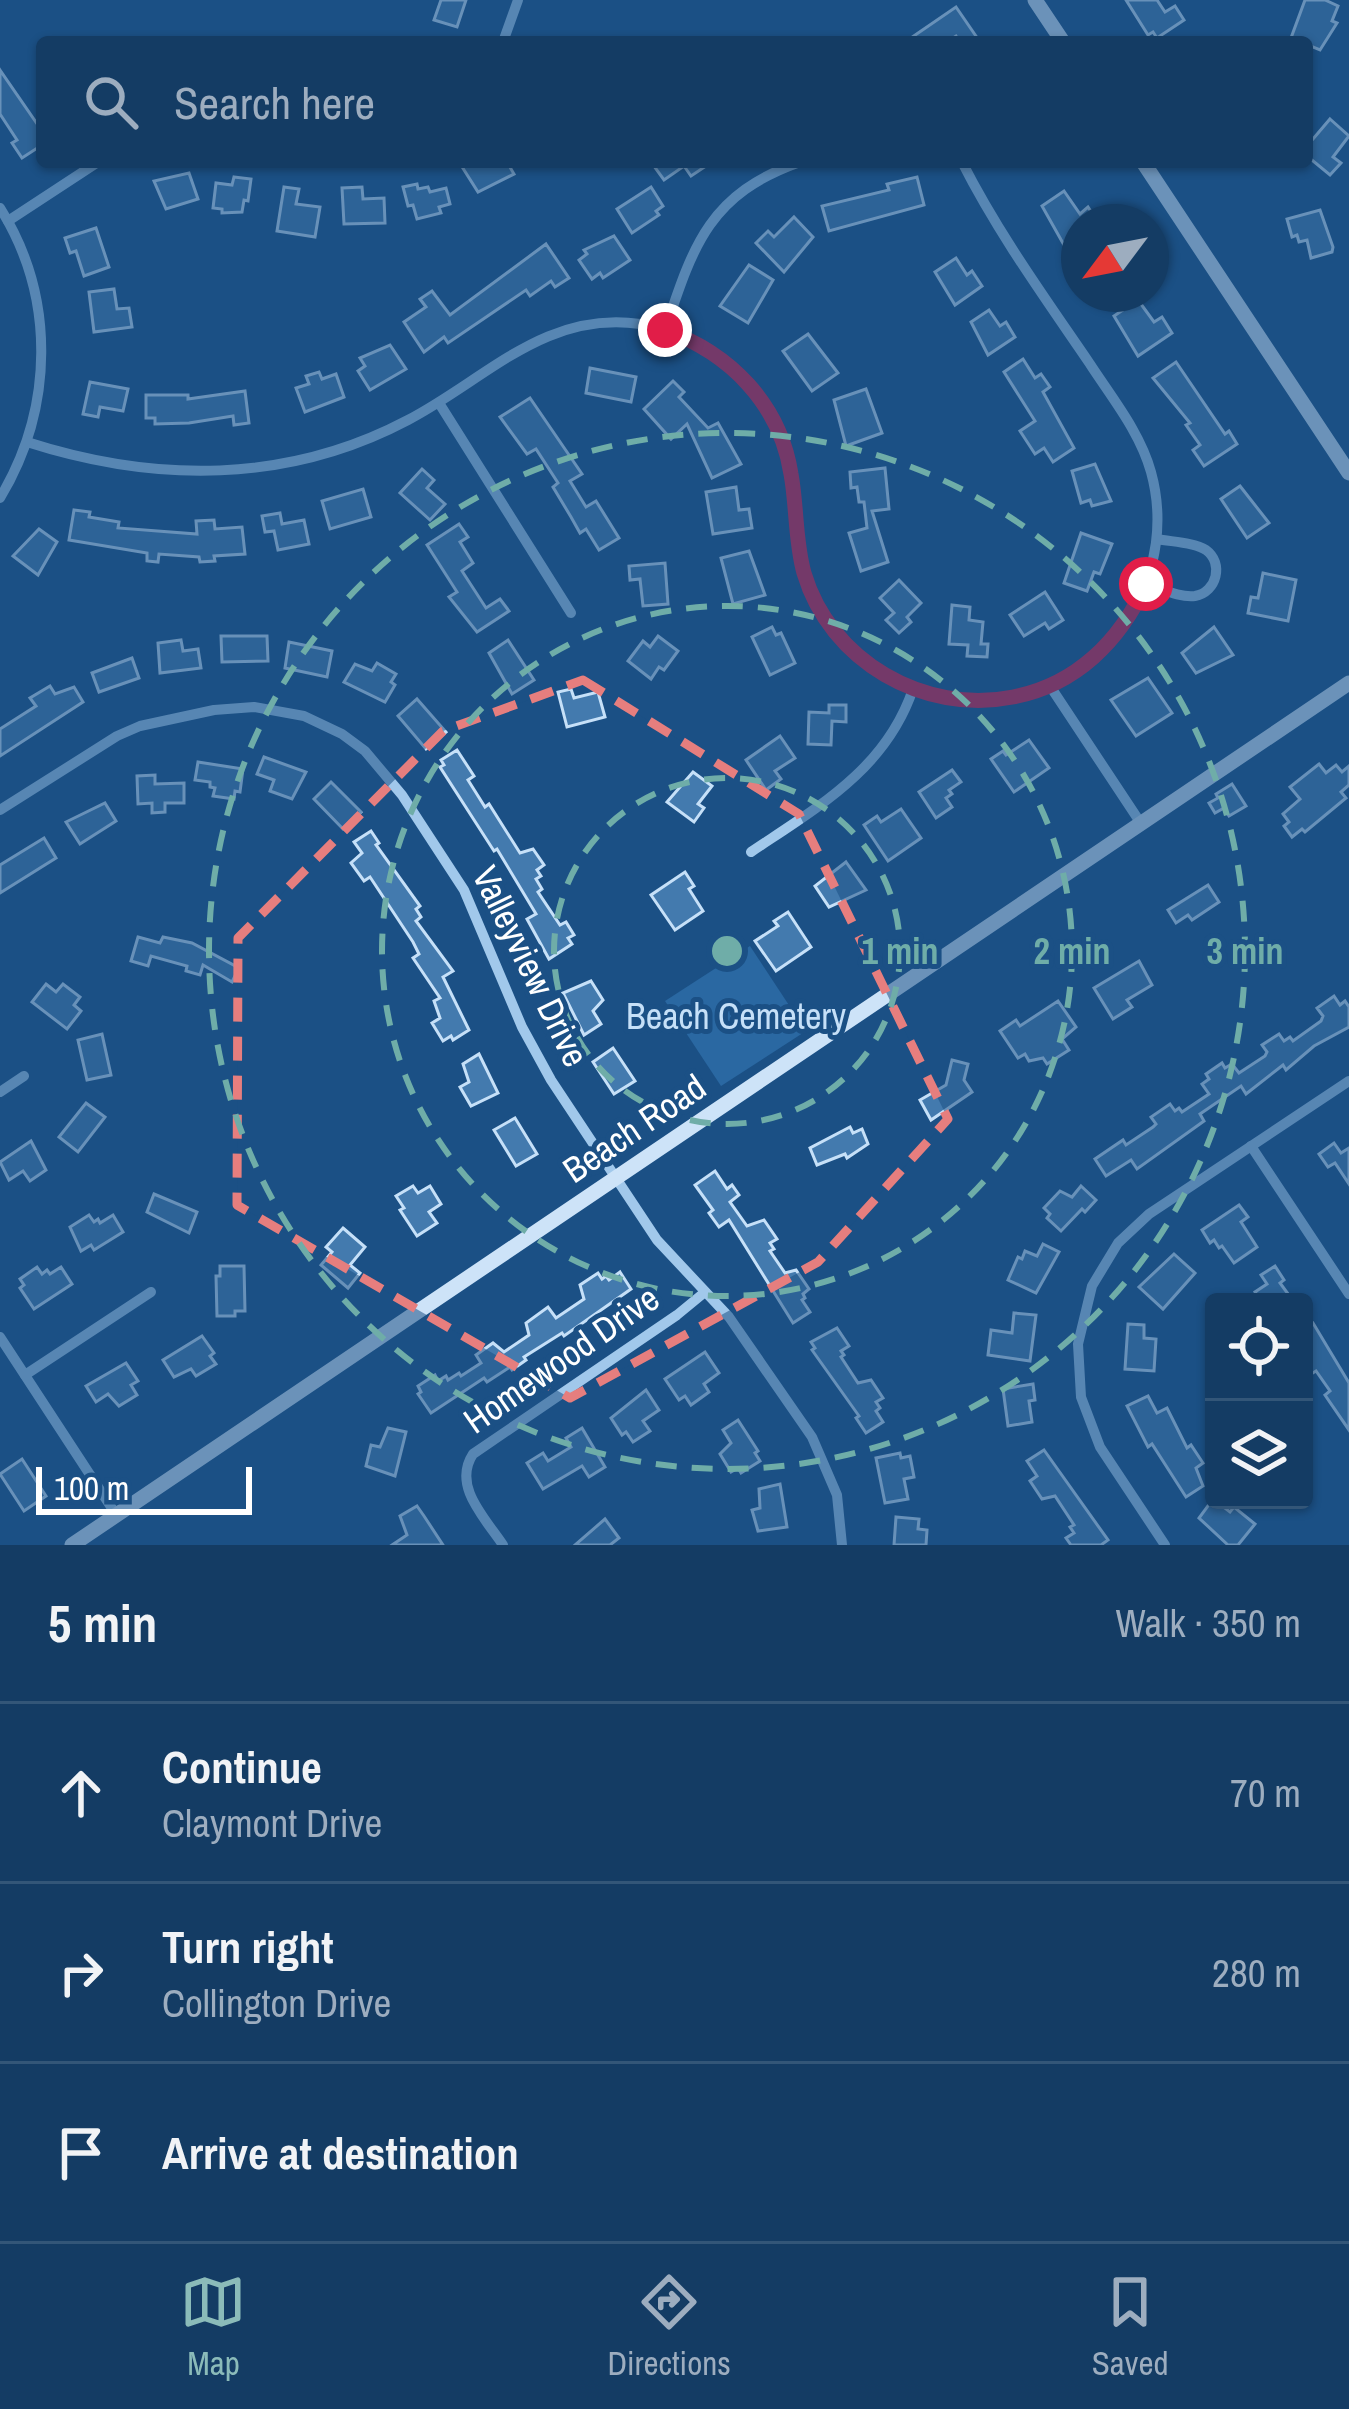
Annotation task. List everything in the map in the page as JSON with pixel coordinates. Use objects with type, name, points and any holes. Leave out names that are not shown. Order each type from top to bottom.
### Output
[{"type":"street","points":[[505,36],[518,0]]},
{"type":"street","points":[[1035,0],[1057,36]]},
{"type":"street","points":[[8,221],[89,168]]},
{"type":"street","points":[[665,330],[687,261],[709,226],[756,182],[787,168]]},
{"type":"street","points":[[27,442],[139,470],[244,470],[333,452],[371,438],[439,403],[512,352],[570,326],[609,322],[665,330],[720,357],[763,402],[788,458],[797,538],[813,596],[850,649],[878,672],[952,700],[988,701],[1050,686],[1077,671],[1109,643],[1146,584],[1157,539],[1156,491],[1136,434],[990,214],[965,168]]},
{"type":"street","points":[[1147,168],[1349,472]]},
{"type":"street","points":[[0,208],[34,289],[41,327],[41,376],[27,442],[0,498]]},
{"type":"street","points":[[439,403],[571,613]]},
{"type":"street","points":[[1146,584],[1193,596],[1208,589],[1216,575],[1214,560],[1204,550],[1157,539]]},
{"type":"street","name":"Beach Road","points":[[72,1545],[1349,682]]},
{"type":"street","points":[[1050,686],[1140,822]]},
{"type":"street","points":[[751,852],[870,765],[895,732],[913,689]]},
{"type":"street","name":"Valleyview Drive","points":[[0,810],[117,736],[166,719],[254,707],[304,716],[342,734],[387,774],[451,869],[476,914],[538,1058],[614,1177],[657,1240],[738,1329],[823,1457],[837,1496],[842,1545]]},
{"type":"street","points":[[0,1092],[24,1076]]},
{"type":"street","points":[[1166,1545],[1113,1469],[1088,1421],[1077,1360],[1082,1318],[1099,1270],[1132,1228],[1349,1081]]},
{"type":"street","points":[[1251,1146],[1349,1294]]},
{"type":"street","points":[[25,1375],[151,1292]]},
{"type":"street","name":"Homewood Drive","points":[[503,1545],[465,1483],[466,1463],[473,1454],[705,1292]]},
{"type":"street","points":[[0,1337],[117,1516]]},
{"type":"highlighted area","points":[[583,680],[799,814],[948,1119],[818,1262],[570,1398],[237,1205],[238,938],[443,731]]},
{"type":"green space","name":"Beach Cemetery","points":[[750,946],[806,1031],[721,1086],[665,1001]]},
{"type":"building","points":[[441,0],[466,0],[457,27],[434,20]]},
{"type":"building","points":[[1126,0],[1157,0],[1165,12],[1175,6],[1184,20],[1160,36],[1148,35]]},
{"type":"building","points":[[1305,0],[1338,6],[1332,21],[1337,23],[1320,50],[1313,47],[1313,36],[1292,36]]},
{"type":"building","points":[[956,7],[976,36],[956,36],[914,36]]},
{"type":"building","points":[[0,70],[36,122],[36,149],[22,158],[0,114]]},
{"type":"building","points":[[1330,119],[1349,136],[1333,157],[1341,163],[1330,175],[1313,161],[1313,139]]},
{"type":"building","points":[[463,168],[510,168],[514,174],[478,192]]},
{"type":"building","points":[[655,168],[681,168],[664,180]]},
{"type":"building","points":[[189,173],[198,199],[166,209],[154,181]]},
{"type":"building","points":[[234,177],[251,179],[248,201],[244,200],[242,212],[222,213],[213,208],[216,183],[232,185]]},
{"type":"building","points":[[917,177],[924,205],[829,231],[822,206],[889,190],[887,184]]},
{"type":"building","points":[[417,184],[418,189],[428,187],[430,192],[446,188],[450,204],[439,207],[441,213],[417,219],[403,187]]},
{"type":"building","points":[[284,187],[299,189],[296,204],[320,207],[315,237],[277,231]]},
{"type":"building","points":[[362,187],[363,199],[384,198],[385,223],[344,224],[342,188]]},
{"type":"building","points":[[651,187],[663,206],[656,211],[659,215],[632,233],[617,209]]},
{"type":"building","points":[[1064,191],[1073,204],[1061,204],[1061,240],[1042,206]]},
{"type":"building","points":[[1320,210],[1333,247],[1332,252],[1311,258],[1307,240],[1292,237],[1287,219]]},
{"type":"building","points":[[794,217],[813,237],[784,272],[756,243],[768,231],[774,237]]},
{"type":"building","points":[[96,228],[109,267],[84,276],[76,251],[70,253],[65,238]]},
{"type":"building","points":[[614,236],[630,260],[603,278],[600,273],[592,279],[579,260],[587,254],[584,250]]},
{"type":"building","points":[[546,244],[569,278],[555,287],[551,281],[530,296],[526,290],[448,343],[444,337],[424,352],[404,322],[426,307],[420,299],[432,291],[450,315]]},
{"type":"building","points":[[956,258],[982,286],[955,305],[935,272]]},
{"type":"building","points":[[749,265],[773,280],[748,323],[720,306]]},
{"type":"building","points":[[114,289],[117,309],[129,308],[132,327],[94,332],[89,292]]},
{"type":"building","points":[[989,310],[1000,326],[1006,322],[1015,337],[988,355],[971,322]]},
{"type":"building","points":[[1147,312],[1154,322],[1162,317],[1172,333],[1138,356],[1114,316]]},
{"type":"building","points":[[808,334],[838,373],[812,391],[783,351]]},
{"type":"building","points":[[390,345],[406,369],[370,390],[358,371],[365,366],[360,358]]},
{"type":"building","points":[[1023,359],[1035,378],[1041,374],[1050,387],[1043,392],[1074,448],[1053,462],[1044,448],[1035,454],[1020,431],[1035,421],[1004,372]]},
{"type":"building","points":[[1176,362],[1225,434],[1229,431],[1237,444],[1204,466],[1193,450],[1200,445],[1186,425],[1190,423],[1153,378]]},
{"type":"building","points":[[590,368],[636,377],[631,402],[586,393]]},
{"type":"building","points":[[319,372],[322,379],[336,374],[344,397],[305,412],[296,388],[309,384],[306,376]]},
{"type":"building","points":[[673,381],[684,392],[679,397],[708,428],[718,423],[741,464],[712,478],[687,424],[671,439],[644,409]]},
{"type":"building","points":[[90,382],[128,389],[123,411],[100,407],[98,417],[83,414]]},
{"type":"building","points":[[866,389],[882,433],[846,446],[834,400]]},
{"type":"building","points":[[245,391],[249,423],[234,425],[233,416],[155,424],[155,418],[146,418],[146,395],[188,395],[188,399]]},
{"type":"building","points":[[530,398],[582,474],[570,481],[586,507],[596,501],[619,538],[599,550],[586,529],[580,533],[553,487],[558,483],[536,449],[527,454],[500,417]]},
{"type":"building","points":[[1095,464],[1111,501],[1092,506],[1090,500],[1081,503],[1072,471]]},
{"type":"building","points":[[885,468],[889,509],[872,511],[888,562],[861,571],[849,533],[867,528],[864,502],[859,502],[857,487],[851,488],[850,472]]},
{"type":"building","points":[[422,469],[434,480],[427,488],[445,504],[430,520],[400,493]]},
{"type":"building","points":[[1240,486],[1269,523],[1247,538],[1221,499]]},
{"type":"building","points":[[736,487],[739,510],[749,509],[752,528],[713,534],[706,492]]},
{"type":"building","points":[[363,489],[371,517],[330,529],[322,501]]},
{"type":"building","points":[[74,510],[119,522],[118,528],[197,534],[196,521],[214,520],[215,529],[242,527],[245,554],[200,562],[199,557],[159,554],[158,562],[147,561],[147,553],[69,540]]},
{"type":"building","points":[[280,513],[282,524],[304,520],[309,544],[278,550],[274,531],[265,532],[262,516]]},
{"type":"building","points":[[459,524],[468,537],[460,542],[473,563],[462,571],[486,608],[500,599],[509,611],[477,632],[449,597],[457,592],[427,545]]},
{"type":"building","points":[[39,529],[57,542],[38,575],[13,556]]},
{"type":"building","points":[[1081,533],[1112,544],[1087,591],[1064,583]]},
{"type":"building","points":[[749,551],[765,595],[733,604],[721,558]]},
{"type":"building","points":[[665,563],[668,604],[643,606],[640,579],[630,580],[629,566]]},
{"type":"building","points":[[1263,573],[1296,580],[1288,621],[1248,613],[1251,597],[1258,598]]},
{"type":"building","points":[[899,580],[921,603],[899,633],[886,620],[894,613],[880,598]]},
{"type":"building","points":[[1045,592],[1063,620],[1049,629],[1045,623],[1024,636],[1010,615]]},
{"type":"building","points":[[952,605],[970,607],[969,620],[983,622],[981,644],[988,644],[987,657],[967,656],[968,645],[949,644]]},
{"type":"building","points":[[772,627],[776,635],[781,633],[795,663],[770,675],[752,637]]},
{"type":"building","points":[[1214,627],[1233,655],[1196,673],[1182,653]]},
{"type":"building","points":[[221,636],[267,636],[268,661],[222,662]]},
{"type":"building","points":[[658,636],[678,651],[651,679],[628,661],[643,641],[650,647]]},
{"type":"building","points":[[181,640],[183,651],[198,649],[201,668],[160,673],[158,643]]},
{"type":"building","points":[[508,640],[534,680],[512,694],[489,653]]},
{"type":"building","points":[[289,642],[332,651],[327,677],[285,668]]},
{"type":"building","points":[[132,658],[139,678],[99,692],[92,673]]},
{"type":"building","points":[[377,663],[396,674],[385,702],[344,682],[355,664],[372,671]]},
{"type":"building","points":[[1148,678],[1172,713],[1136,736],[1111,700]]},
{"type":"building","points":[[50,686],[55,694],[74,687],[83,702],[0,756],[0,729],[36,706],[30,698]]},
{"type":"building","points":[[571,689],[574,698],[598,692],[605,717],[567,727],[558,692]]},
{"type":"building","points":[[417,699],[446,732],[426,749],[398,716]]},
{"type":"building","points":[[829,705],[846,705],[846,722],[832,721],[831,745],[808,744],[809,712],[829,713]]},
{"type":"building","points":[[780,736],[795,758],[775,771],[781,779],[766,790],[746,760]]},
{"type":"building","points":[[1029,740],[1049,768],[1014,792],[991,759]]},
{"type":"building","points":[[457,750],[474,776],[468,780],[485,807],[489,804],[520,853],[533,849],[544,865],[537,870],[542,889],[538,892],[560,925],[566,922],[574,935],[568,938],[572,944],[549,959],[527,919],[536,914],[440,767],[444,765],[441,760]]},
{"type":"building","points":[[264,757],[306,772],[292,799],[270,791],[274,780],[257,774]]},
{"type":"building","points":[[198,762],[243,769],[240,792],[235,791],[234,799],[213,796],[215,788],[210,782],[195,780]]},
{"type":"building","points":[[1319,764],[1326,773],[1336,765],[1342,772],[1349,766],[1349,785],[1341,792],[1346,798],[1292,837],[1283,814],[1300,799],[1290,787]]},
{"type":"building","points":[[952,770],[961,782],[946,798],[952,807],[936,818],[919,792]]},
{"type":"building","points":[[693,772],[712,786],[698,804],[704,808],[694,822],[667,802]]},
{"type":"building","points":[[155,775],[155,784],[184,783],[184,803],[165,803],[165,812],[152,813],[152,803],[138,804],[137,776]]},
{"type":"building","points":[[331,782],[361,812],[343,829],[314,799]]},
{"type":"building","points":[[1232,784],[1246,806],[1229,816],[1224,808],[1215,813],[1209,803]]},
{"type":"building","points":[[105,803],[116,821],[80,844],[66,822]]},
{"type":"building","points":[[901,809],[921,838],[888,861],[864,825],[877,816],[881,822]]},
{"type":"building","points":[[371,831],[420,906],[416,909],[421,917],[416,921],[453,971],[443,977],[469,1030],[453,1040],[451,1036],[443,1041],[432,1023],[440,1018],[434,1001],[440,998],[413,958],[419,954],[413,942],[370,877],[364,881],[351,863],[362,853],[354,842]]},
{"type":"building","points":[[44,838],[56,858],[0,893],[0,865]]},
{"type":"building","points":[[846,862],[866,890],[829,907],[815,886]]},
{"type":"building","points":[[685,872],[703,911],[675,930],[651,895]]},
{"type":"building","points":[[1208,885],[1219,902],[1192,920],[1188,915],[1176,923],[1168,910]]},
{"type":"building","points":[[788,912],[811,947],[776,971],[755,941],[778,926],[774,921]]},
{"type":"building","points":[[138,937],[192,943],[239,968],[232,982],[203,965],[200,975],[186,971],[187,966],[151,956],[148,966],[131,961]]},
{"type":"building","points":[[1139,961],[1152,985],[1127,1000],[1132,1007],[1113,1019],[1094,988]]},
{"type":"building","points":[[591,981],[603,1000],[593,1011],[601,1024],[584,1035],[563,993]]},
{"type":"building","points":[[46,984],[56,992],[63,984],[80,997],[74,1005],[81,1011],[67,1029],[32,1002]]},
{"type":"building","points":[[1334,996],[1340,1005],[1345,1001],[1349,1007],[1349,1027],[1314,1046],[1286,1070],[1283,1065],[1246,1094],[1241,1086],[1200,1114],[1204,1121],[1137,1169],[1131,1160],[1106,1176],[1095,1159],[1153,1127],[1151,1117],[1170,1104],[1182,1112],[1209,1094],[1202,1084],[1209,1079],[1206,1074],[1222,1063],[1225,1068],[1232,1064],[1239,1073],[1265,1056],[1262,1045],[1279,1034],[1284,1041],[1290,1037],[1293,1041],[1321,1021],[1317,1008]]},
{"type":"building","points":[[1058,1001],[1076,1027],[1062,1039],[1069,1050],[1047,1064],[1043,1058],[1029,1061],[1025,1054],[1018,1058],[1000,1031],[1016,1020],[1020,1026]]},
{"type":"building","points":[[102,1034],[111,1075],[87,1080],[78,1040]]},
{"type":"building","points":[[613,1048],[635,1081],[614,1094],[593,1062]]},
{"type":"building","points":[[479,1054],[498,1093],[471,1106],[460,1087],[469,1082],[463,1064]]},
{"type":"building","points":[[952,1060],[968,1064],[964,1080],[972,1092],[931,1120],[920,1100],[946,1085]]},
{"type":"building","points":[[86,1103],[105,1117],[78,1152],[59,1137]]},
{"type":"building","points":[[515,1118],[537,1154],[516,1166],[494,1130]]},
{"type":"building","points":[[850,1127],[853,1133],[862,1129],[868,1144],[847,1158],[845,1154],[817,1165],[810,1148]]},
{"type":"building","points":[[31,1141],[46,1170],[30,1181],[23,1171],[9,1180],[0,1162]]},
{"type":"building","points":[[1334,1143],[1341,1153],[1349,1148],[1349,1184],[1335,1163],[1328,1167],[1319,1154]]},
{"type":"building","points":[[715,1171],[727,1189],[732,1185],[739,1195],[730,1202],[747,1226],[764,1220],[777,1239],[770,1243],[774,1249],[770,1251],[785,1273],[796,1270],[809,1289],[802,1300],[810,1312],[793,1323],[729,1220],[719,1227],[709,1213],[713,1210],[695,1185]]},
{"type":"building","points":[[413,1186],[418,1193],[430,1186],[441,1204],[429,1212],[437,1223],[417,1236],[396,1196]]},
{"type":"building","points":[[1081,1186],[1096,1200],[1061,1231],[1044,1208],[1060,1191],[1072,1197]]},
{"type":"building","points":[[154,1194],[197,1212],[189,1233],[147,1212]]},
{"type":"building","points":[[1239,1205],[1248,1217],[1241,1222],[1257,1247],[1234,1263],[1202,1230]]},
{"type":"building","points":[[89,1215],[100,1223],[113,1215],[123,1232],[94,1250],[91,1245],[81,1251],[70,1227]]},
{"type":"building","points":[[343,1228],[365,1247],[350,1265],[360,1273],[348,1288],[321,1265],[332,1252],[326,1247]]},
{"type":"building","points":[[1043,1244],[1059,1252],[1036,1293],[1008,1280],[1018,1257],[1022,1259],[1025,1251],[1037,1256]]},
{"type":"building","points":[[1174,1254],[1195,1273],[1163,1309],[1139,1287]]},
{"type":"building","points":[[220,1266],[244,1266],[245,1311],[235,1311],[235,1316],[217,1316]]},
{"type":"building","points":[[1275,1266],[1287,1293],[1256,1293],[1267,1284],[1261,1275]]},
{"type":"building","points":[[37,1267],[42,1274],[47,1270],[50,1274],[61,1267],[72,1284],[34,1309],[20,1288],[24,1285],[20,1279]]},
{"type":"building","points":[[620,1272],[631,1289],[564,1336],[524,1357],[512,1370],[487,1382],[484,1378],[431,1413],[418,1394],[418,1386],[435,1375],[438,1381],[446,1376],[448,1380],[481,1363],[476,1355],[493,1343],[504,1352],[529,1335],[526,1323],[548,1307],[556,1318],[584,1299],[580,1285],[598,1273],[609,1280]]},
{"type":"building","points":[[1014,1313],[1036,1315],[1030,1361],[988,1355],[991,1330],[1012,1333]]},
{"type":"building","points":[[1313,1323],[1349,1383],[1349,1430],[1325,1395],[1330,1391],[1316,1371]]},
{"type":"building","points":[[1128,1324],[1144,1325],[1144,1338],[1156,1339],[1154,1371],[1125,1369]]},
{"type":"building","points":[[837,1328],[849,1346],[841,1357],[858,1383],[871,1380],[883,1398],[876,1402],[880,1408],[876,1411],[883,1422],[866,1433],[812,1350],[811,1342]]},
{"type":"building","points":[[202,1336],[216,1364],[196,1376],[191,1369],[174,1377],[163,1360]]},
{"type":"building","points":[[705,1352],[719,1373],[704,1384],[709,1392],[691,1405],[685,1396],[679,1400],[665,1379]]},
{"type":"building","points":[[126,1363],[138,1381],[131,1385],[137,1395],[119,1406],[108,1394],[96,1402],[86,1386]]},
{"type":"building","points":[[1033,1384],[1032,1422],[1008,1426],[1003,1389]]},
{"type":"building","points":[[646,1390],[659,1410],[643,1421],[650,1431],[633,1442],[611,1418]]},
{"type":"building","points":[[1148,1396],[1157,1413],[1167,1408],[1187,1448],[1191,1445],[1203,1463],[1196,1468],[1203,1486],[1186,1497],[1152,1444],[1148,1447],[1127,1406]]},
{"type":"building","points":[[738,1420],[760,1461],[741,1473],[738,1468],[731,1472],[720,1454],[731,1443],[723,1430]]},
{"type":"building","points":[[388,1428],[406,1432],[395,1476],[366,1466],[371,1445],[380,1447]]},
{"type":"building","points":[[582,1428],[605,1467],[589,1477],[582,1466],[543,1489],[527,1463],[543,1453],[548,1461],[571,1447],[566,1438]]},
{"type":"building","points":[[1044,1450],[1108,1540],[1101,1545],[1071,1545],[1066,1538],[1074,1533],[1070,1527],[1074,1525],[1055,1496],[1042,1499],[1030,1481],[1037,1476],[1027,1461]]},
{"type":"building","points":[[900,1453],[901,1458],[910,1456],[914,1477],[904,1479],[908,1499],[885,1503],[876,1458]]},
{"type":"building","points":[[22,1459],[46,1496],[24,1511],[0,1474]]},
{"type":"building","points":[[780,1484],[787,1527],[758,1531],[752,1510],[760,1508],[759,1489]]},
{"type":"building","points":[[417,1506],[443,1545],[392,1545],[407,1535],[400,1516]]},
{"type":"building","points":[[1206,1509],[1236,1509],[1255,1524],[1238,1545],[1228,1545],[1199,1518]]},
{"type":"building","points":[[896,1517],[919,1519],[918,1529],[927,1530],[926,1545],[894,1545]]},
{"type":"building","points":[[605,1519],[619,1538],[610,1545],[575,1545]]},
{"type":"route","points":[[665,330],[720,357],[763,402],[788,458],[797,538],[813,596],[850,649],[894,681],[952,700],[971,701],[1006,699],[1050,686],[1095,658],[1122,627],[1146,584]]}]
